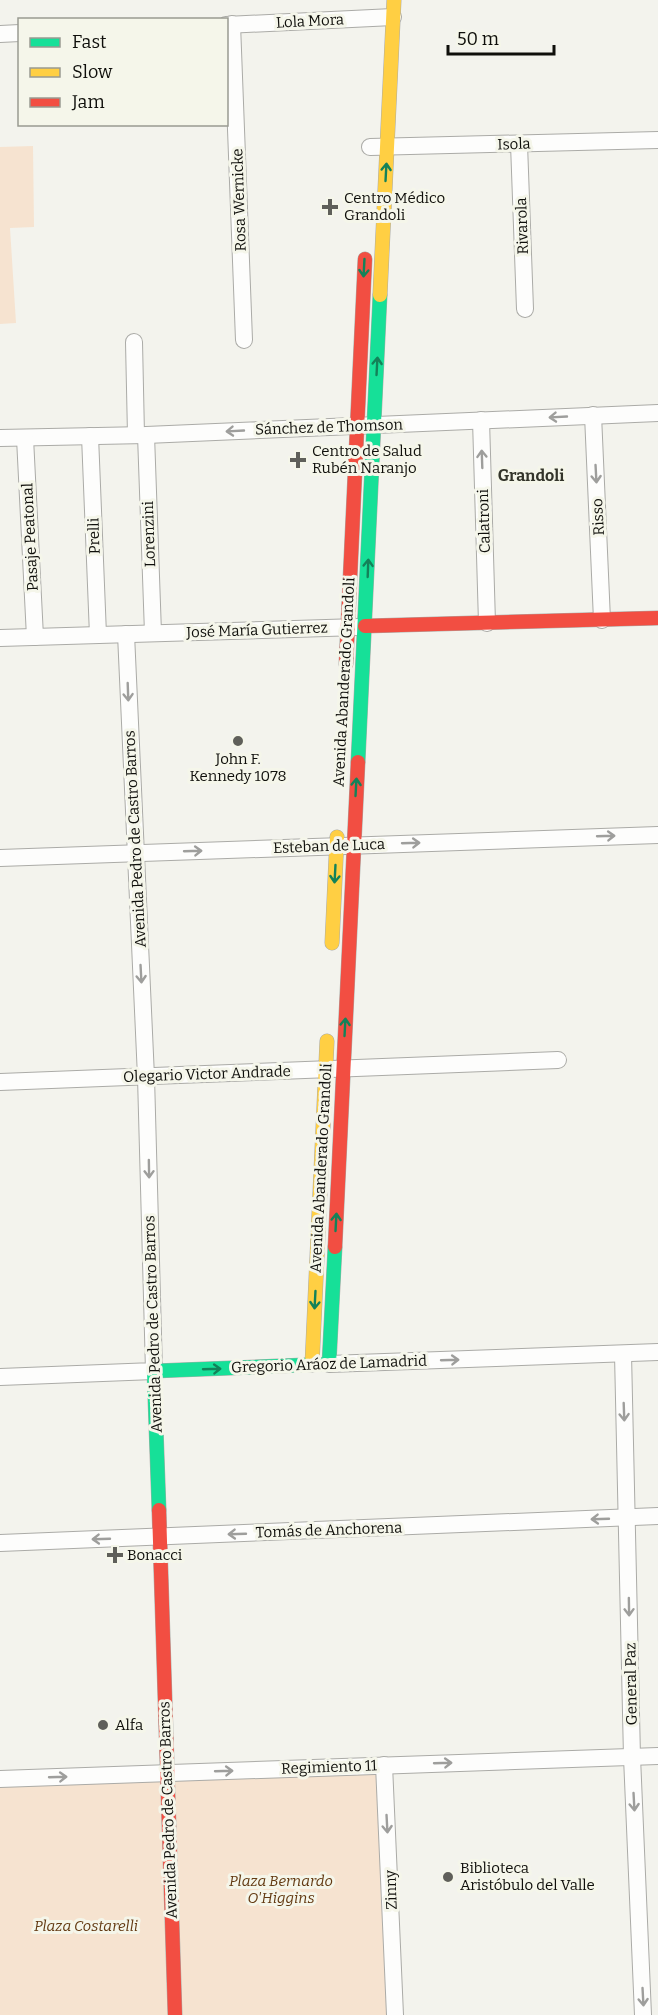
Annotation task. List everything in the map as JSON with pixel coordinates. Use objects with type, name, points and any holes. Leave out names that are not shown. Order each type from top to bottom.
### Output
[{"type":"street","name":"Avenida Abanderado Grandoli","points":[[331,951],[345,845],[365,626],[374,425],[375,147],[382,22],[377,0]]},
{"type":"street","name":"Avenida Abanderado Grandoli","points":[[382,22],[394,0]]},
{"type":"street","name":"Lola Mora","points":[[229,24],[382,22]]},
{"type":"street","name":"Rosa Wernicke","points":[[229,24],[244,340]]},
{"type":"street","points":[[0,34],[18,33]]},
{"type":"street","name":"Isola","points":[[375,147],[658,140]]},
{"type":"street","name":"Rivarola","points":[[519,144],[525,309]]},
{"type":"street","name":"Avenida Abanderado Grandoli","points":[[346,673],[366,243]]},
{"type":"street","name":"Lorenzini","points":[[134,342],[153,633]]},
{"type":"street","name":"Sánchez de Thomson","points":[[0,438],[141,435],[658,413]]},
{"type":"street","name":"Risso","points":[[593,415],[602,620]]},
{"type":"street","name":"Calatroni","points":[[481,420],[488,623]]},
{"type":"street","name":"Prelli","points":[[90,436],[98,635]]},
{"type":"street","name":"Pasaje Peatonal","points":[[25,438],[34,637]]},
{"type":"street","name":"José María Gutierrez","points":[[0,638],[658,618]]},
{"type":"street","name":"Avenida Pedro de Castro Barros","points":[[126,634],[146,1077],[175,2015]]},
{"type":"street","name":"Avenida Abanderado Grandoli","points":[[312,1365],[334,1069],[345,845],[337,827]]},
{"type":"street","name":"Esteban de Luca","points":[[0,858],[658,835]]},
{"type":"street","name":"Avenida Abanderado Grandoli","points":[[328,1022],[334,1069],[329,1364]]},
{"type":"street","name":"Olegario Victor Andrade","points":[[0,1082],[558,1060]]},
{"type":"street","name":"Gregorio Aráoz de Lamadrid","points":[[0,1377],[658,1352]]},
{"type":"street","name":"General Paz","points":[[623,1354],[632,1756],[644,2015]]},
{"type":"street","name":"Tomás de Anchorena","points":[[0,1543],[658,1516]]},
{"type":"street","name":"Regimiento 11","points":[[0,1779],[658,1756]]},
{"type":"street","name":"Zinny","points":[[384,1765],[395,2015]]},
{"type":"green space","points":[[33,146],[34,227],[10,228],[16,323],[0,324],[0,147]]},
{"type":"green space","points":[[384,1765],[395,2015],[0,2015],[0,1779]]},
{"type":"traffic: fast","points":[[358,762],[380,295]]},
{"type":"traffic: fast","points":[[159,1510],[154,1371],[329,1364],[335,1247]]},
{"type":"traffic: slow","points":[[380,295],[394,0]]},
{"type":"traffic: slow","points":[[332,943],[337,837]]},
{"type":"traffic: slow","points":[[312,1365],[327,1041]]},
{"type":"traffic: jam","points":[[346,664],[365,259]]},
{"type":"traffic: jam","points":[[365,626],[658,618]]},
{"type":"traffic: jam","points":[[335,1247],[358,762]]},
{"type":"traffic: jam","points":[[159,1510],[175,2015]]},
{"type":"place","name":"Centro Médico Grandoli","points":[[330,207]]},
{"type":"place","name":"Centro de Salud Rubén Naranjo","points":[[298,460]]},
{"type":"place","name":"John F. Kennedy 1078","points":[[238,741]]},
{"type":"place","name":"Bonacci","points":[[115,1555]]},
{"type":"place","name":"Alfa","points":[[103,1725]]},
{"type":"place","name":"Biblioteca Aristóbulo del Valle","points":[[448,1877]]},
{"type":"district","name":"Grandoli","points":[[531,475]]},
{"type":"park label","name":"Plaza Bernardo O'Higgins","points":[[281,1890]]},
{"type":"park label","name":"Plaza Costarelli","points":[[86,1926]]}]
